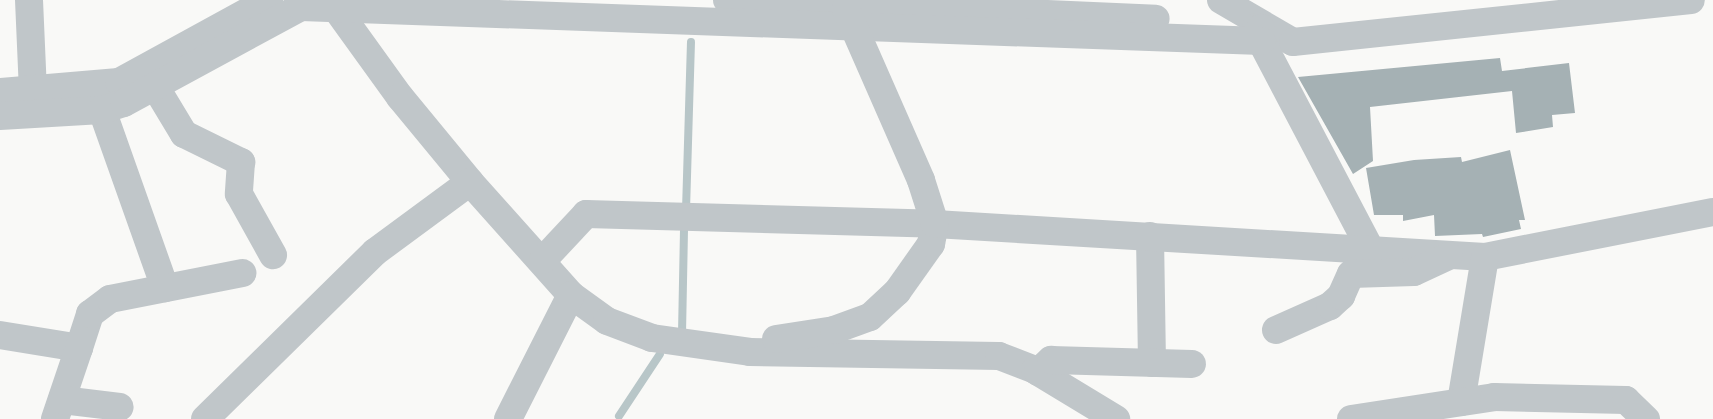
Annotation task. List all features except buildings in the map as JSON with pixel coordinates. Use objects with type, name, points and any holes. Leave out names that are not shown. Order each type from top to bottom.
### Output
[{"type":"street","points":[[29,0],[33,90]]},
{"type":"street","points":[[0,92],[120,82],[269,0]]},
{"type":"street","points":[[727,0],[1261,34],[1292,42],[1691,0]]},
{"type":"street","points":[[1221,0],[1261,34],[1370,249]]},
{"type":"street","points":[[0,116],[102,110],[155,86],[301,7],[331,3],[846,9]]},
{"type":"street","points":[[331,3],[470,182],[543,260],[571,295],[607,321],[652,338],[750,352],[999,356],[1038,372],[1116,419]]},
{"type":"street","points":[[750,352],[774,340],[834,330],[870,317],[897,292],[932,244],[935,224],[921,180],[846,9]]},
{"type":"street","points":[[155,86],[184,134],[241,162],[238,194],[273,255]]},
{"type":"street","points":[[102,110],[165,288]]},
{"type":"street","points":[[205,419],[375,252],[470,182]]},
{"type":"street","points":[[543,260],[586,214],[935,224],[1484,257],[1713,212]]},
{"type":"street","points":[[1150,236],[1152,363]]},
{"type":"street","points":[[1276,330],[1330,306],[1341,296],[1350,274],[1414,272],[1452,254]]},
{"type":"street","points":[[1460,402],[1484,257]]},
{"type":"street","points":[[120,407],[59,409],[90,314],[110,299],[242,273]]},
{"type":"street","points":[[508,419],[571,295]]},
{"type":"street","points":[[0,335],[79,348]]},
{"type":"street","points":[[1038,372],[1051,360],[1192,364]]},
{"type":"street","points":[[1350,419],[1494,397],[1626,400],[1646,419]]},
{"type":"waterway","points":[[686,210],[691,42]]},
{"type":"waterway","points":[[682,334],[684,225]]},
{"type":"waterway","points":[[619,416],[660,354]]}]
